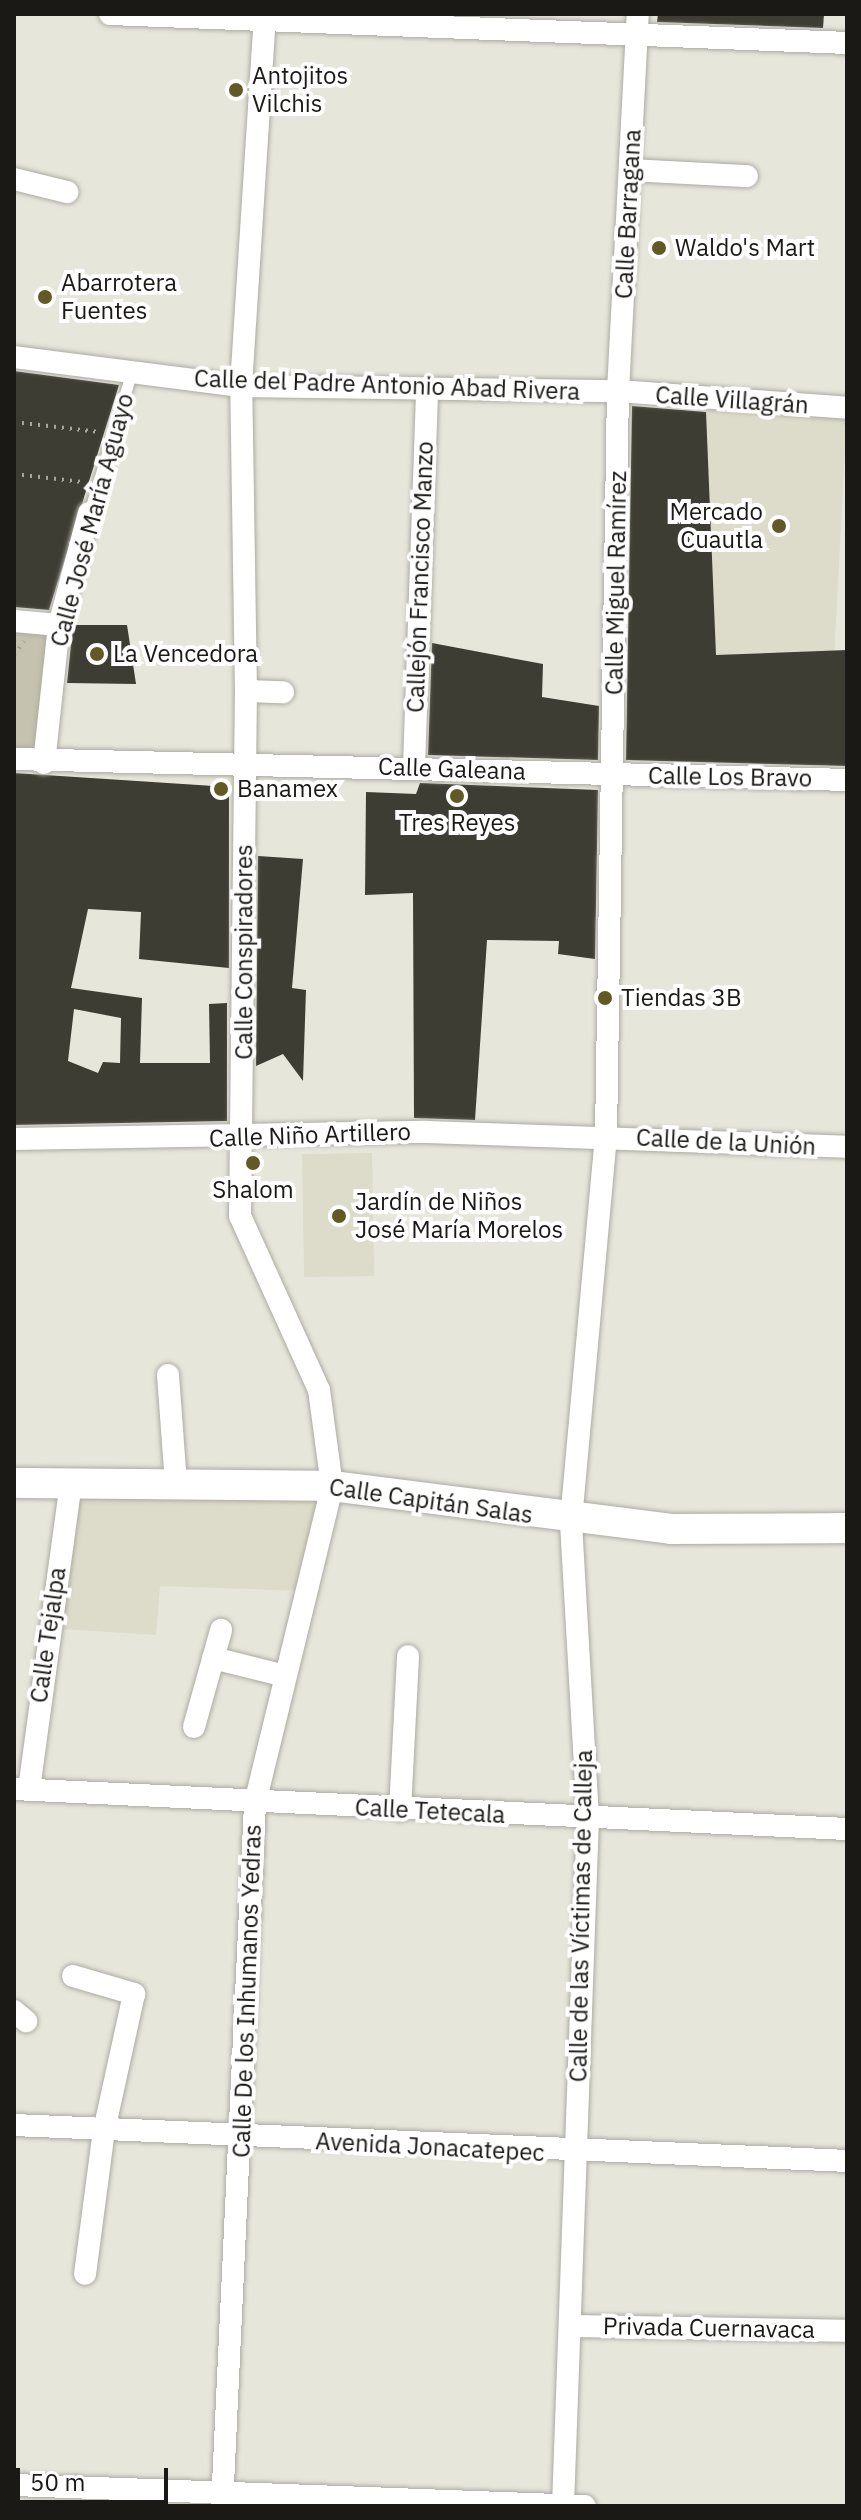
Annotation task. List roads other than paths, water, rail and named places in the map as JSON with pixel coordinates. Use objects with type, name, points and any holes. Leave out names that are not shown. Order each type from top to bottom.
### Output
[{"type":"street","points":[[110,14],[637,25],[847,43]]},
{"type":"street","name":"Calle Conspiradores","points":[[265,17],[241,386],[246,691],[243,765],[245,1139],[240,1216],[319,1390],[332,1486]]},
{"type":"street","name":"Calle Barragana","points":[[618,391],[637,25]]},
{"type":"street","points":[[631,170],[747,176]]},
{"type":"street","points":[[14,179],[67,192]]},
{"type":"street","name":"Calle del Padre Antonio Abad Rivera","points":[[14,357],[241,386],[618,391]]},
{"type":"street","name":"Callejón Francisco Manzo","points":[[414,766],[427,388]]},
{"type":"street","name":"Calle Villagrán","points":[[618,391],[847,408]]},
{"type":"street","name":"Calle Miguel Ramírez","points":[[606,1136],[618,391]]},
{"type":"street","name":"Calle José María Aguayo","points":[[44,763],[59,625],[89,513]]},
{"type":"street","points":[[14,621],[59,625]]},
{"type":"street","points":[[246,691],[283,692]]},
{"type":"street","name":"Calle Galeana","points":[[14,759],[44,763],[414,766],[613,775]]},
{"type":"street","name":"Calle Los Bravo","points":[[613,775],[847,780]]},
{"type":"street","name":"Calle Niño Artillero","points":[[14,1139],[245,1139],[328,1131],[606,1136]]},
{"type":"street","name":"Calle de la Unión","points":[[606,1136],[847,1147]]},
{"type":"street","name":"Calle de las Víctimas de Calleja","points":[[570,2506],[570,2326],[588,1818],[571,1520],[606,1136]]},
{"type":"street","points":[[168,1375],[176,1483]]},
{"type":"street","name":"Calle Capitán Salas","points":[[14,1483],[332,1486],[571,1520],[671,1529],[847,1528]]},
{"type":"street","name":"Calle Tejalpa","points":[[21,1789],[71,1483]]},
{"type":"street","name":"Calle De los Inhumanos Yedras","points":[[222,2500],[255,1803],[332,1486]]},
{"type":"street","points":[[194,1727],[221,1630]]},
{"type":"street","points":[[400,1810],[408,1656]]},
{"type":"street","points":[[213,1658],[285,1676]]},
{"type":"street","name":"Calle Tetecala","points":[[21,1789],[255,1803],[847,1829]]},
{"type":"street","points":[[73,1976],[134,1994],[104,2130],[85,2274]]},
{"type":"street","name":"Avenida Jonacatepec","points":[[14,2125],[578,2154],[847,2161]]},
{"type":"street","name":"Privada Cuernavaca","points":[[570,2326],[847,2331]]},
{"type":"street","points":[[14,2485],[222,2500],[570,2506]]},
{"type":"lane","name":"Calle José María Aguayo","points":[[89,513],[131,374]]},
{"type":"place","name":"Antojitos Vilchis","points":[[236,90]]},
{"type":"place","name":"Waldo's Mart","points":[[659,248]]},
{"type":"place","name":"Abarrotera Fuentes","points":[[45,297]]},
{"type":"place","name":"Mercado Cuautla","points":[[779,526]]},
{"type":"place","name":"La Vencedora","points":[[97,654]]},
{"type":"place","name":"Banamex","points":[[221,789]]},
{"type":"place","name":"Tres Reyes","points":[[457,796]]},
{"type":"place","name":"Tiendas 3B","points":[[605,998]]},
{"type":"place","name":"Shalom","points":[[253,1163]]},
{"type":"place","name":"Jardín de Niños José María Morelos","points":[[339,1216]]}]
